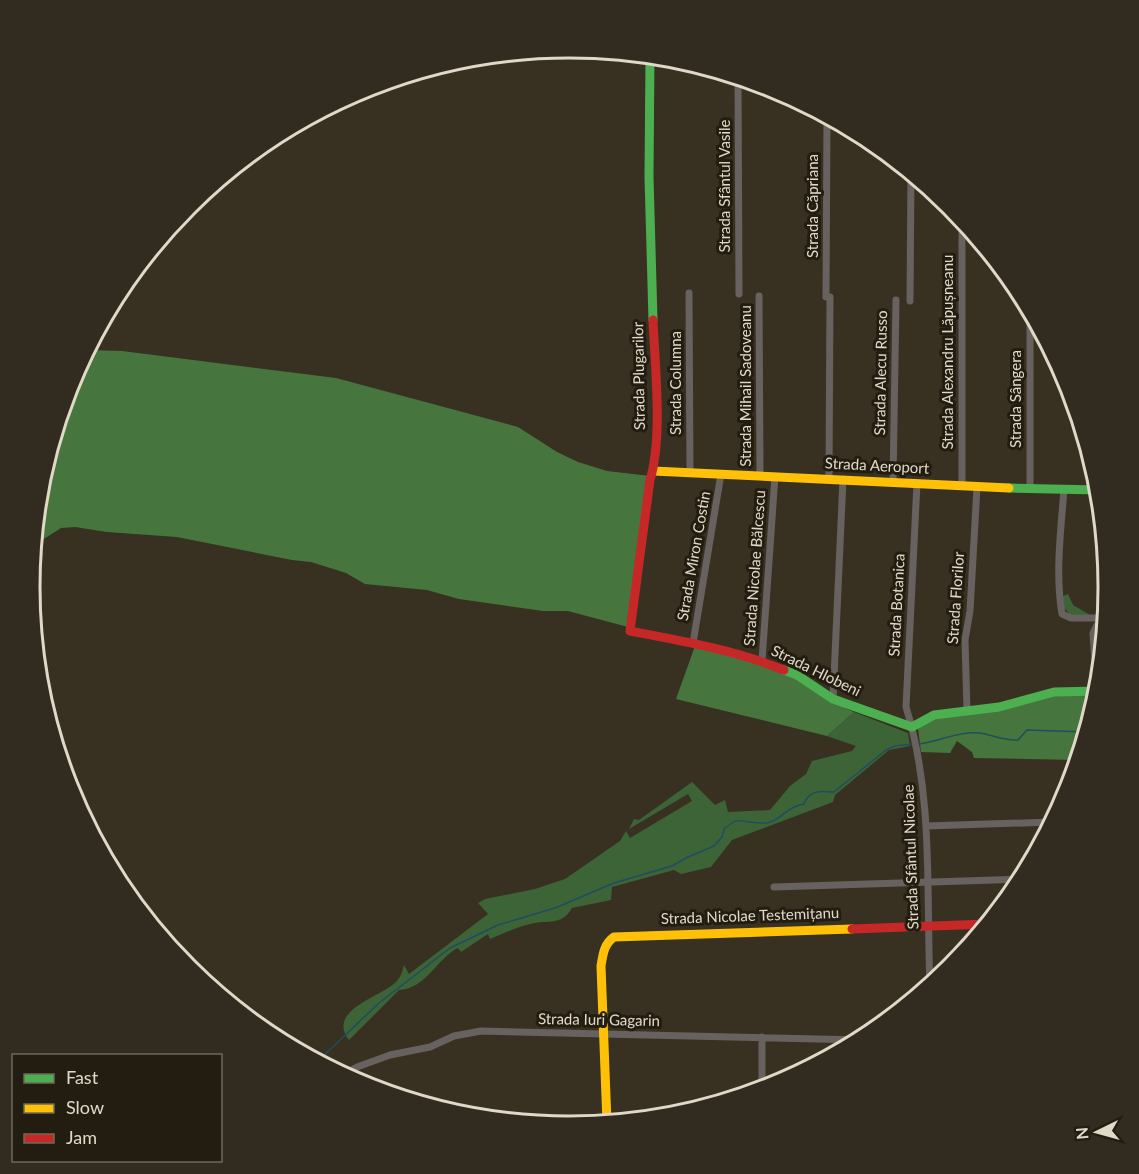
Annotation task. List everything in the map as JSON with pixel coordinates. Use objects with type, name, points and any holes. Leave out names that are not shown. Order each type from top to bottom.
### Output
[{"type":"street","name":"Strada Plugarilor","points":[[650,65],[649,177],[656,414],[653,471],[630,631],[693,643]]},
{"type":"street","name":"Strada Sfântul Vasile","points":[[738,85],[739,294]]},
{"type":"street","name":"Strada Căpriana","points":[[827,125],[829,478]]},
{"type":"street","points":[[910,300],[911,183]]},
{"type":"street","name":"Strada Alexandru Lăpușneanu","points":[[962,233],[962,485]]},
{"type":"street","name":"Strada Columna","points":[[689,293],[690,473]]},
{"type":"street","name":"Strada Mihail Sadoveanu","points":[[759,296],[760,476]]},
{"type":"street","name":"Strada Alecu Russo","points":[[893,482],[896,300]]},
{"type":"street","name":"Strada Sângera","points":[[1030,326],[1030,489]]},
{"type":"street","name":"Strada Aeroport","points":[[653,471],[977,487],[1089,490]]},
{"type":"street","name":"Strada Miron Costin","points":[[693,643],[721,474]]},
{"type":"street","name":"Strada Nicolae Bălcescu","points":[[762,661],[775,476]]},
{"type":"street","points":[[833,699],[843,479]]},
{"type":"street","name":"Strada Botanica","points":[[912,727],[906,707],[917,483]]},
{"type":"street","name":"Strada Florilor","points":[[967,711],[965,640],[970,610],[977,487]]},
{"type":"street","points":[[1064,489],[1059,559],[1062,614],[1077,618],[1097,619]]},
{"type":"street","points":[[1095,646],[1094,633],[1097,626]]},
{"type":"street","name":"Strada Hlobeni","points":[[693,643],[762,661],[797,675],[833,699],[912,727]]},
{"type":"street","points":[[912,727],[933,715],[999,707],[1054,692],[1088,691]]},
{"type":"street","name":"Strada Sfântul Nicolae","points":[[912,727],[917,744],[926,826],[929,974]]},
{"type":"street","points":[[926,826],[1043,822]]},
{"type":"street","points":[[774,887],[1010,880]]},
{"type":"street","name":"Strada Nicolae Testemițanu","points":[[607,1115],[601,966],[608,940],[614,937],[976,924]]},
{"type":"street","name":"Strada Iuri Gagarin","points":[[352,1069],[379,1059],[439,1045],[465,1033],[481,1031],[843,1039]]},
{"type":"street","points":[[762,1037],[762,1080]]},
{"type":"green space","points":[[96,350],[122,351],[336,378],[518,427],[557,452],[578,462],[607,471],[650,476],[628,627],[568,611],[543,611],[459,599],[427,590],[365,584],[346,573],[311,562],[177,537],[107,532],[75,527],[61,528],[43,539],[51,484],[59,450],[81,385]]},
{"type":"green space","points":[[1068,594],[1073,605],[1090,615],[1070,615],[1062,605],[1061,597]]},
{"type":"green space","points":[[695,646],[748,659],[787,672],[854,712],[827,736],[676,699]]},
{"type":"green space","points":[[1058,694],[1087,695],[1069,760],[974,758],[972,752],[957,741],[950,753],[921,752],[918,728],[932,719]]},
{"type":"green space","points":[[854,712],[908,733],[910,746],[889,750],[835,795],[833,802],[732,840],[711,867],[681,874],[674,870],[612,887],[611,900],[572,908],[559,920],[525,925],[490,939],[488,934],[461,952],[458,948],[417,984],[399,990],[349,1040],[344,1030],[345,1020],[350,1012],[396,982],[404,965],[409,974],[488,914],[478,903],[485,899],[535,889],[565,879],[620,841],[626,831],[630,838],[692,801],[688,794],[629,829],[634,819],[639,820],[692,782],[715,805],[725,800],[728,812],[770,810],[790,786],[806,774],[812,761],[852,751],[856,746],[827,736]]},
{"type":"waterway","points":[[918,744],[972,733],[1018,740],[1027,730],[1078,732]]},
{"type":"waterway","points":[[324,1055],[379,1003],[450,948],[498,925],[555,908],[614,883],[672,866],[714,846],[722,837],[724,829],[735,821],[761,823],[775,820],[792,808],[804,804],[812,794],[834,792],[886,750],[895,746],[913,744]]},
{"type":"traffic: fast","points":[[650,65],[649,177],[653,320]]},
{"type":"traffic: fast","points":[[1009,488],[1089,490]]},
{"type":"traffic: fast","points":[[784,670],[797,675],[833,699],[912,727],[934,715],[999,707],[1054,692],[1088,691]]},
{"type":"traffic: slow","points":[[653,471],[1009,488]]},
{"type":"traffic: slow","points":[[607,1115],[601,966],[606,946],[614,937],[852,929]]},
{"type":"traffic: jam","points":[[653,320],[657,402],[656,443],[630,631],[689,642],[784,670]]},
{"type":"traffic: jam","points":[[852,929],[976,924]]}]
